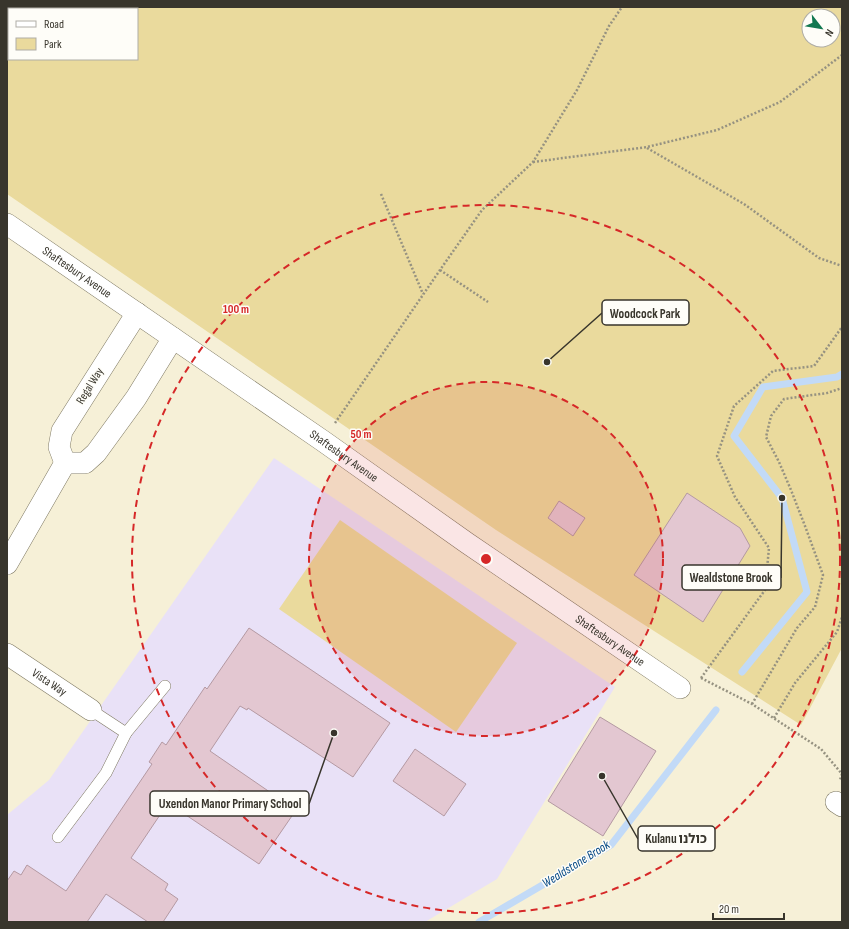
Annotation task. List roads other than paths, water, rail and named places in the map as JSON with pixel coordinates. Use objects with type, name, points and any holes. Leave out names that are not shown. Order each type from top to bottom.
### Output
[{"type":"street","name":"Shaftesbury Avenue","points":[[7,224],[137,312],[172,338],[467,543],[680,688]]},
{"type":"street","name":"Regal Way","points":[[65,463],[59,446],[62,431],[137,312]]},
{"type":"street","points":[[7,564],[65,463],[85,463],[96,453],[136,398],[172,338]]},
{"type":"street","name":"Vista Way","points":[[7,654],[92,710]]},
{"type":"lane","points":[[58,837],[106,773],[126,733],[165,686]]},
{"type":"lane","points":[[92,710],[126,733]]},
{"type":"waterway","name":"Wealdstone Brook","points":[[742,672],[807,592],[782,498],[734,436],[763,387],[837,377],[842,374]]},
{"type":"waterway","name":"Wealdstone Brook","points":[[479,922],[611,845],[716,710]]},
{"type":"place","name":"Woodcock Park","points":[[547,362]]},
{"type":"place","name":"Wealdstone Brook","points":[[782,498]]},
{"type":"place","name":"Uxendon Manor Primary School","points":[[334,733]]},
{"type":"place","name":"Kulanu כולנו","points":[[602,776]]}]
